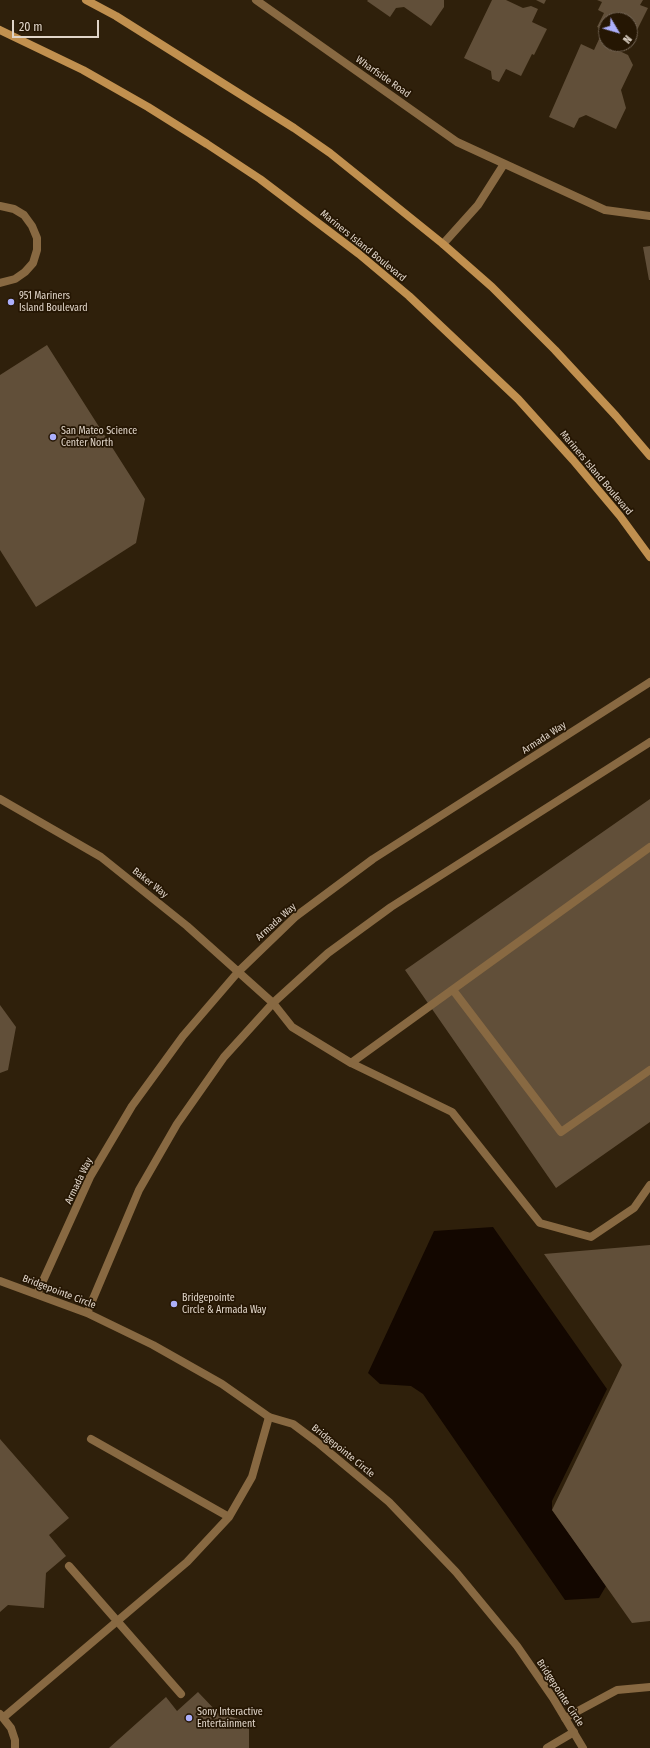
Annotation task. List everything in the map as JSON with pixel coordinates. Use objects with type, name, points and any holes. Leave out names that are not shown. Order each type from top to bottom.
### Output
[{"type":"main road","points":[[86,0],[116,16],[294,128],[330,153],[443,244],[492,287],[555,350],[616,416],[650,456]]},
{"type":"main road","name":"Mariners Island Boulevard","points":[[0,30],[82,70],[148,107],[207,144],[272,188],[359,254],[415,302],[521,403],[592,482],[650,557]]},
{"type":"street","name":"Wharfside Road","points":[[256,0],[457,142],[605,210],[650,216]]},
{"type":"street","points":[[443,244],[478,205],[504,164]]},
{"type":"street","points":[[0,206],[14,209],[24,215],[32,226],[36,238],[37,250],[33,262],[25,272],[15,280],[0,283]]},
{"type":"street","name":"Armada Way","points":[[38,1294],[90,1177],[132,1106],[183,1036],[238,972],[295,917],[373,859],[650,682]]},
{"type":"street","points":[[87,1313],[139,1190],[177,1124],[224,1057],[272,1003],[328,953],[391,906],[650,742]]},
{"type":"street","name":"Baker Way","points":[[0,799],[101,857],[187,926],[272,1003],[292,1027],[351,1064],[452,1112],[540,1222],[591,1237],[634,1208],[650,1185]]},
{"type":"street","points":[[351,1064],[650,847]]},
{"type":"street","points":[[453,990],[560,1132],[650,1070]]},
{"type":"street","name":"Bridgepointe Circle","points":[[0,1281],[87,1313],[153,1345],[222,1384],[269,1417],[293,1424],[317,1442],[365,1481],[412,1525],[456,1572],[496,1619],[534,1671],[583,1748]]},
{"type":"street","points":[[15,1748],[15,1740],[11,1728],[2,1716],[187,1562],[229,1517],[252,1477],[269,1417]]},
{"type":"street","points":[[90,1439],[229,1517]]},
{"type":"street","points":[[69,1566],[180,1694]]},
{"type":"street","points":[[565,1718],[617,1690],[650,1687]]},
{"type":"street","points":[[547,1748],[574,1732]]},
{"type":"shaded area","points":[[493,1227],[607,1389],[552,1501],[552,1510],[606,1586],[599,1598],[565,1600],[423,1394],[411,1386],[380,1384],[368,1373],[434,1231]]},
{"type":"building","points":[[444,0],[444,7],[431,26],[404,7],[396,8],[390,17],[367,1]]},
{"type":"building","points":[[492,0],[506,0],[523,8],[531,6],[538,9],[532,22],[547,29],[534,55],[532,54],[521,76],[506,69],[499,82],[492,79],[491,71],[464,58]]},
{"type":"building","points":[[536,0],[546,0],[544,4]]},
{"type":"building","points":[[597,0],[643,0],[640,5],[648,8],[638,28],[638,12],[602,12],[598,10],[602,2]]},
{"type":"building","points":[[598,41],[598,52],[622,52],[628,55],[633,65],[621,90],[626,108],[616,129],[586,115],[579,118],[574,128],[549,117],[581,44],[594,50]]},
{"type":"building","points":[[650,246],[650,280],[649,280],[643,247]]},
{"type":"building","name":"San Mateo Science Center North","points":[[47,345],[145,499],[136,543],[36,607],[0,550],[0,375]]},
{"type":"building","points":[[650,799],[650,1122],[556,1188],[405,970]]},
{"type":"building","points":[[0,1005],[16,1027],[8,1070],[0,1073]]},
{"type":"building","points":[[650,1245],[650,1621],[632,1623],[552,1510],[622,1365],[544,1254]]},
{"type":"building","points":[[0,1439],[69,1518],[49,1535],[66,1556],[46,1573],[44,1608],[8,1605],[0,1612]]},
{"type":"building","name":"Sony Interactive Entertainment","points":[[198,1692],[218,1713],[249,1722],[249,1748],[109,1748],[166,1697],[177,1711]]},
{"type":"place","name":"951 Mariners Island Boulevard","points":[[11,302]]},
{"type":"place","name":"San Mateo Science Center North","points":[[53,437]]},
{"type":"place","name":"Bridgepointe Circle & Armada Way","points":[[174,1304]]},
{"type":"place","name":"Sony Interactive Entertainment","points":[[189,1718]]}]
